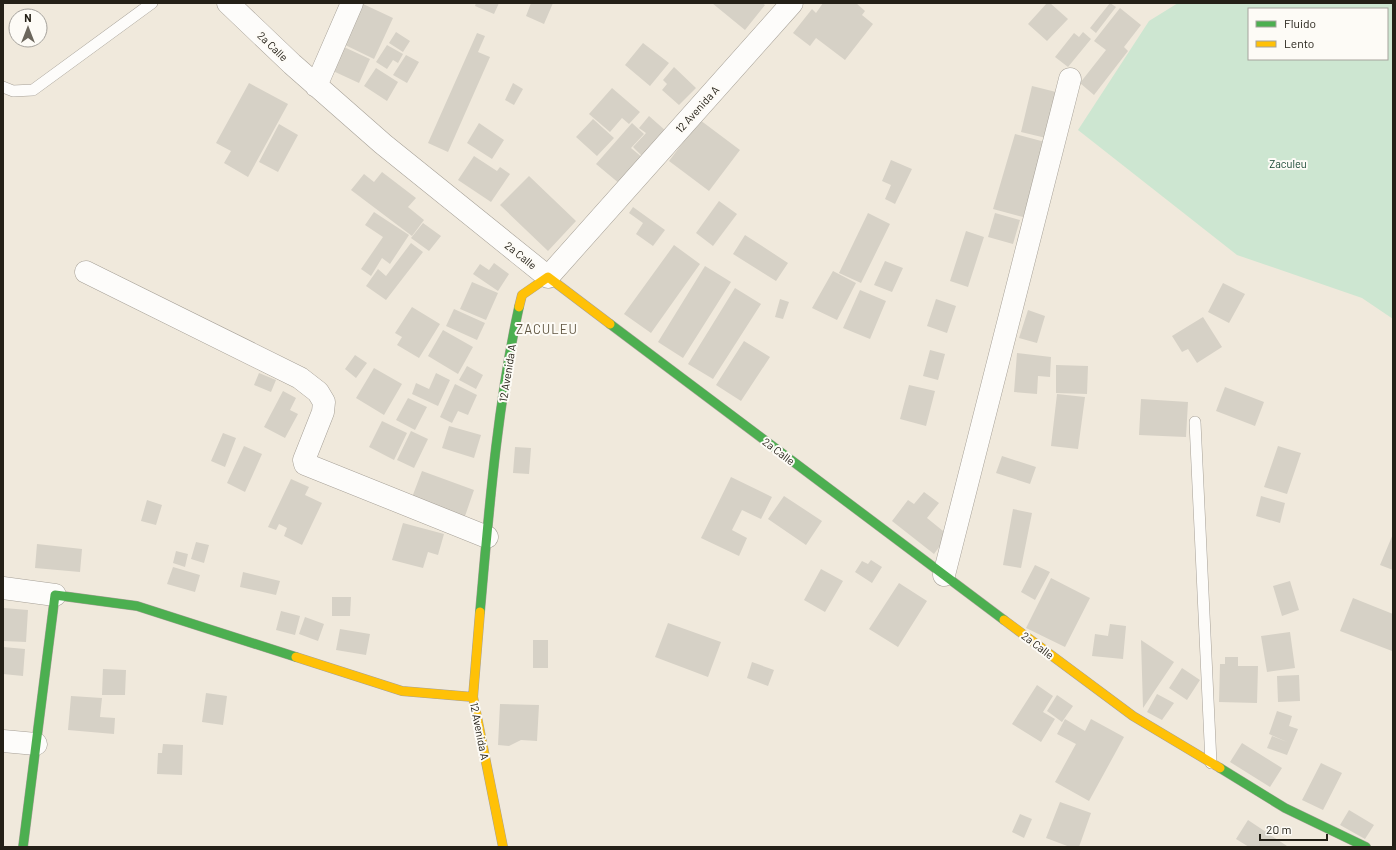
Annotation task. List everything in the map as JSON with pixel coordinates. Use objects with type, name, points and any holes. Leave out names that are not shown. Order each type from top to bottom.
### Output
[{"type":"street","name":"2a Calle","points":[[228,3],[316,86],[383,144],[548,277],[1133,716],[1285,808],[1366,847]]},
{"type":"street","points":[[316,86],[352,3]]},
{"type":"street","name":"12 Avenida A","points":[[503,847],[473,697],[494,460],[509,353],[522,295],[548,277],[792,3]]},
{"type":"street","points":[[944,575],[1070,79]]},
{"type":"street","points":[[86,272],[300,378],[318,392],[324,402],[324,412],[304,460],[306,464],[487,537]]},
{"type":"street","points":[[3,588],[137,606],[402,691],[473,697]]},
{"type":"street","points":[[23,847],[55,595]]},
{"type":"street","points":[[3,741],[36,744]]},
{"type":"lane","points":[[3,87],[12,91],[33,90],[152,3]]},
{"type":"lane","points":[[1195,422],[1211,763]]},
{"type":"green space","name":"Zaculeu","points":[[1178,3],[1393,3],[1393,319],[1362,298],[1237,255],[1078,130],[1149,21]]},
{"type":"building","points":[[361,3],[393,18],[374,59],[341,43]]},
{"type":"building","points":[[476,3],[499,3],[494,14],[475,6]]},
{"type":"building","points":[[531,3],[553,3],[544,24],[526,16]]},
{"type":"building","points":[[712,3],[762,3],[765,5],[745,30]]},
{"type":"building","points":[[823,3],[856,3],[865,11],[862,15],[873,24],[845,60],[816,38],[810,46],[793,33],[812,9],[816,13]]},
{"type":"building","points":[[1047,3],[1050,3],[1068,19],[1047,41],[1028,24]]},
{"type":"building","points":[[1110,3],[1116,7],[1096,33],[1090,28]]},
{"type":"building","points":[[1120,8],[1141,25],[1124,47],[1128,51],[1094,95],[1080,83],[1106,50],[1094,41]]},
{"type":"building","points":[[396,32],[410,41],[403,52],[389,43]]},
{"type":"building","points":[[1083,32],[1091,39],[1068,67],[1055,57],[1074,33],[1079,37]]},
{"type":"building","points":[[477,33],[485,36],[478,52],[490,57],[448,152],[428,143]]},
{"type":"building","points":[[643,43],[669,63],[650,86],[625,65]]},
{"type":"building","points":[[387,45],[403,54],[398,63],[393,60],[387,69],[376,62]]},
{"type":"building","points":[[344,47],[370,59],[359,83],[333,71]]},
{"type":"building","points":[[406,55],[419,62],[407,83],[393,75]]},
{"type":"building","points":[[674,67],[696,88],[679,105],[662,90],[667,84],[663,80]]},
{"type":"building","points":[[376,68],[398,82],[387,101],[364,86]]},
{"type":"building","points":[[249,83],[288,104],[248,177],[224,163],[231,151],[216,143]]},
{"type":"building","points":[[513,83],[523,89],[514,105],[505,100]]},
{"type":"building","points":[[1032,86],[1056,92],[1046,138],[1021,132]]},
{"type":"building","points":[[612,88],[640,112],[629,124],[622,118],[610,132],[589,114]]},
{"type":"building","points":[[649,116],[666,131],[643,157],[633,147],[646,133],[639,128]]},
{"type":"building","points":[[593,119],[614,138],[597,156],[576,137]]},
{"type":"building","points":[[700,120],[740,150],[709,191],[669,161]]},
{"type":"building","points":[[479,123],[504,140],[492,159],[467,143]]},
{"type":"building","points":[[632,123],[644,134],[631,148],[643,158],[620,184],[596,164]]},
{"type":"building","points":[[279,124],[298,135],[278,172],[259,162]]},
{"type":"building","points":[[1015,134],[1045,142],[1023,217],[993,209]]},
{"type":"building","points":[[474,156],[497,171],[500,167],[510,174],[491,202],[458,180]]},
{"type":"building","points":[[891,160],[912,169],[895,204],[885,199],[891,185],[882,181]]},
{"type":"building","points":[[382,172],[416,198],[408,207],[424,220],[412,236],[351,190],[364,174],[374,182]]},
{"type":"building","points":[[529,176],[576,221],[548,251],[500,205]]},
{"type":"building","points":[[719,201],[737,214],[713,246],[696,233]]},
{"type":"building","points":[[633,207],[665,230],[653,246],[636,234],[643,223],[629,213]]},
{"type":"building","points":[[374,212],[409,235],[390,264],[382,258],[371,276],[361,269],[383,237],[365,225]]},
{"type":"building","points":[[868,213],[890,224],[861,283],[839,273]]},
{"type":"building","points":[[995,213],[1020,220],[1013,244],[988,237]]},
{"type":"building","points":[[423,223],[441,236],[429,251],[411,238]]},
{"type":"building","points":[[966,231],[984,237],[968,287],[950,281]]},
{"type":"building","points":[[745,235],[788,263],[776,281],[733,254]]},
{"type":"building","points":[[411,243],[423,252],[386,300],[366,286],[378,269],[386,276]]},
{"type":"building","points":[[674,245],[700,264],[651,333],[624,314]]},
{"type":"building","points":[[885,261],[903,268],[892,292],[874,285]]},
{"type":"building","points":[[494,263],[509,274],[498,291],[473,274],[480,264],[489,270]]},
{"type":"building","points":[[705,266],[731,282],[683,358],[658,342]]},
{"type":"building","points":[[833,271],[856,283],[837,320],[812,308]]},
{"type":"building","points":[[472,282],[498,293],[486,320],[460,309]]},
{"type":"building","points":[[1223,283],[1245,294],[1229,323],[1208,312]]},
{"type":"building","points":[[735,288],[761,304],[713,379],[688,364]]},
{"type":"building","points":[[860,290],[886,301],[870,339],[843,328]]},
{"type":"building","points":[[780,299],[789,302],[783,319],[775,317]]},
{"type":"building","points":[[936,299],[956,306],[947,333],[927,326]]},
{"type":"building","points":[[412,307],[440,324],[419,358],[397,345],[402,337],[395,333]]},
{"type":"building","points":[[454,309],[485,323],[477,340],[446,326]]},
{"type":"building","points":[[1028,310],[1045,316],[1037,343],[1019,338]]},
{"type":"building","points":[[1203,317],[1222,347],[1197,363],[1188,349],[1182,352],[1172,336]]},
{"type":"building","points":[[443,330],[473,347],[458,374],[428,356]]},
{"type":"building","points":[[744,341],[770,357],[741,401],[716,385]]},
{"type":"building","points":[[930,350],[945,354],[938,380],[923,376]]},
{"type":"building","points":[[1017,353],[1051,357],[1050,377],[1038,376],[1037,394],[1014,392]]},
{"type":"building","points":[[355,355],[367,363],[356,378],[345,369]]},
{"type":"building","points":[[1056,365],[1088,366],[1087,394],[1056,393]]},
{"type":"building","points":[[467,366],[483,375],[476,389],[459,380]]},
{"type":"building","points":[[374,368],[402,384],[384,415],[356,398]]},
{"type":"building","points":[[259,373],[276,380],[271,392],[254,385]]},
{"type":"building","points":[[436,373],[450,380],[438,406],[412,394],[416,383],[429,389]]},
{"type":"building","points":[[455,384],[477,395],[468,415],[458,411],[452,423],[440,417]]},
{"type":"building","points":[[909,385],[935,391],[926,426],[900,419]]},
{"type":"building","points":[[1225,387],[1264,402],[1255,426],[1216,411]]},
{"type":"building","points":[[283,391],[296,398],[290,410],[298,414],[285,438],[264,427]]},
{"type":"building","points":[[1057,394],[1085,397],[1078,449],[1051,446]]},
{"type":"building","points":[[408,398],[427,407],[415,430],[396,420]]},
{"type":"building","points":[[1141,399],[1188,402],[1186,437],[1139,435]]},
{"type":"building","points":[[382,421],[407,433],[394,460],[369,447]]},
{"type":"building","points":[[449,426],[481,435],[474,458],[442,448]]},
{"type":"building","points":[[411,431],[428,439],[414,468],[397,460]]},
{"type":"building","points":[[223,433],[236,438],[225,467],[211,461]]},
{"type":"building","points":[[244,446],[262,454],[245,492],[227,483]]},
{"type":"building","points":[[1278,446],[1301,453],[1287,494],[1264,487]]},
{"type":"building","points":[[515,447],[531,448],[529,474],[513,473]]},
{"type":"building","points":[[1002,456],[1036,467],[1030,484],[996,473]]},
{"type":"building","points":[[422,471],[474,490],[464,519],[411,500]]},
{"type":"building","points":[[731,477],[772,497],[761,519],[742,510],[732,530],[747,538],[739,556],[701,538]]},
{"type":"building","points":[[291,479],[309,487],[305,495],[322,503],[302,545],[284,536],[287,528],[279,524],[276,530],[268,527]]},
{"type":"building","points":[[924,492],[939,503],[927,518],[948,535],[934,554],[892,521],[908,500],[914,504]]},
{"type":"building","points":[[784,496],[822,521],[806,545],[768,519]]},
{"type":"building","points":[[1261,496],[1285,503],[1280,523],[1256,516]]},
{"type":"building","points":[[147,500],[162,505],[156,525],[141,521]]},
{"type":"building","points":[[1013,509],[1032,513],[1021,568],[1003,565]]},
{"type":"building","points":[[403,523],[444,534],[438,555],[428,552],[423,568],[392,560]]},
{"type":"building","points":[[1393,534],[1393,570],[1380,565]]},
{"type":"building","points":[[196,542],[209,545],[204,563],[191,559]]},
{"type":"building","points":[[37,544],[82,549],[80,572],[35,568]]},
{"type":"building","points":[[176,551],[188,554],[185,567],[173,563]]},
{"type":"building","points":[[871,560],[882,567],[872,583],[855,572],[862,561],[868,564]]},
{"type":"building","points":[[1035,565],[1050,572],[1035,600],[1021,592]]},
{"type":"building","points":[[173,567],[200,575],[195,592],[167,584]]},
{"type":"building","points":[[821,569],[843,581],[825,612],[804,600]]},
{"type":"building","points":[[243,572],[280,581],[276,595],[240,587]]},
{"type":"building","points":[[1051,578],[1090,598],[1065,647],[1026,628]]},
{"type":"building","points":[[1290,581],[1299,610],[1282,616],[1273,586]]},
{"type":"building","points":[[899,583],[927,601],[898,647],[869,629]]},
{"type":"building","points":[[332,597],[351,597],[350,616],[332,616]]},
{"type":"building","points":[[1353,598],[1393,614],[1392,651],[1340,631]]},
{"type":"building","points":[[4,608],[28,610],[26,642],[3,641]]},
{"type":"building","points":[[281,611],[300,616],[295,635],[276,630]]},
{"type":"building","points":[[305,617],[324,624],[318,641],[299,634]]},
{"type":"building","points":[[668,623],[721,642],[708,677],[655,657]]},
{"type":"building","points":[[1110,624],[1126,626],[1123,659],[1092,656],[1095,634],[1108,636]]},
{"type":"building","points":[[340,629],[370,634],[366,655],[336,650]]},
{"type":"building","points":[[1290,632],[1295,668],[1267,672],[1261,636]]},
{"type":"building","points":[[533,640],[548,640],[548,668],[533,668]]},
{"type":"building","points":[[1141,640],[1174,662],[1143,708]]},
{"type":"building","points":[[3,647],[25,649],[23,676],[3,674]]},
{"type":"building","points":[[1225,657],[1238,657],[1238,666],[1258,666],[1257,703],[1219,702],[1220,664],[1225,664]]},
{"type":"building","points":[[752,662],[774,670],[768,686],[747,678]]},
{"type":"building","points":[[1182,668],[1200,680],[1187,700],[1169,688]]},
{"type":"building","points":[[103,669],[126,670],[125,695],[102,695]]},
{"type":"building","points":[[1299,675],[1300,701],[1278,702],[1277,676]]},
{"type":"building","points":[[1037,685],[1053,696],[1043,712],[1055,719],[1041,742],[1012,724]]},
{"type":"building","points":[[206,693],[227,696],[223,725],[202,722]]},
{"type":"building","points":[[1157,694],[1174,703],[1162,720],[1147,712]]},
{"type":"building","points":[[1057,695],[1073,706],[1062,722],[1047,711]]},
{"type":"building","points":[[71,696],[102,698],[100,717],[115,718],[114,734],[68,730]]},
{"type":"building","points":[[500,704],[539,705],[537,741],[521,740],[509,746],[498,745]]},
{"type":"building","points":[[1277,711],[1292,716],[1289,726],[1298,729],[1287,755],[1267,748],[1272,736],[1287,742],[1269,734]]},
{"type":"building","points":[[1065,719],[1085,731],[1091,719],[1124,737],[1089,801],[1055,782],[1076,744],[1057,734]]},
{"type":"building","points":[[1242,743],[1282,768],[1270,787],[1230,762]]},
{"type":"building","points":[[163,744],[183,745],[182,775],[157,774],[158,753],[162,753]]},
{"type":"building","points":[[1321,763],[1342,773],[1323,810],[1302,800]]},
{"type":"building","points":[[1060,802],[1091,813],[1079,847],[1070,847],[1046,838]]},
{"type":"building","points":[[1349,810],[1374,825],[1365,839],[1340,825]]},
{"type":"building","points":[[1020,814],[1032,819],[1024,838],[1012,832]]},
{"type":"building","points":[[1248,820],[1287,846],[1249,847],[1236,839]]},
{"type":"traffic: fast","points":[[480,612],[490,497],[499,421],[511,345],[519,307]]},
{"type":"traffic: fast","points":[[610,324],[1004,620]]},
{"type":"traffic: fast","points":[[23,847],[55,595],[137,606],[296,657]]},
{"type":"traffic: fast","points":[[1220,768],[1285,808],[1366,847]]},
{"type":"traffic: slow","points":[[519,307],[522,295],[548,277],[610,324]]},
{"type":"traffic: slow","points":[[480,612],[473,697],[503,847]]},
{"type":"traffic: slow","points":[[1004,620],[1133,716],[1220,768]]},
{"type":"traffic: slow","points":[[296,657],[402,691],[473,697]]},
{"type":"district","name":"ZACULEU","points":[[547,329]]}]
